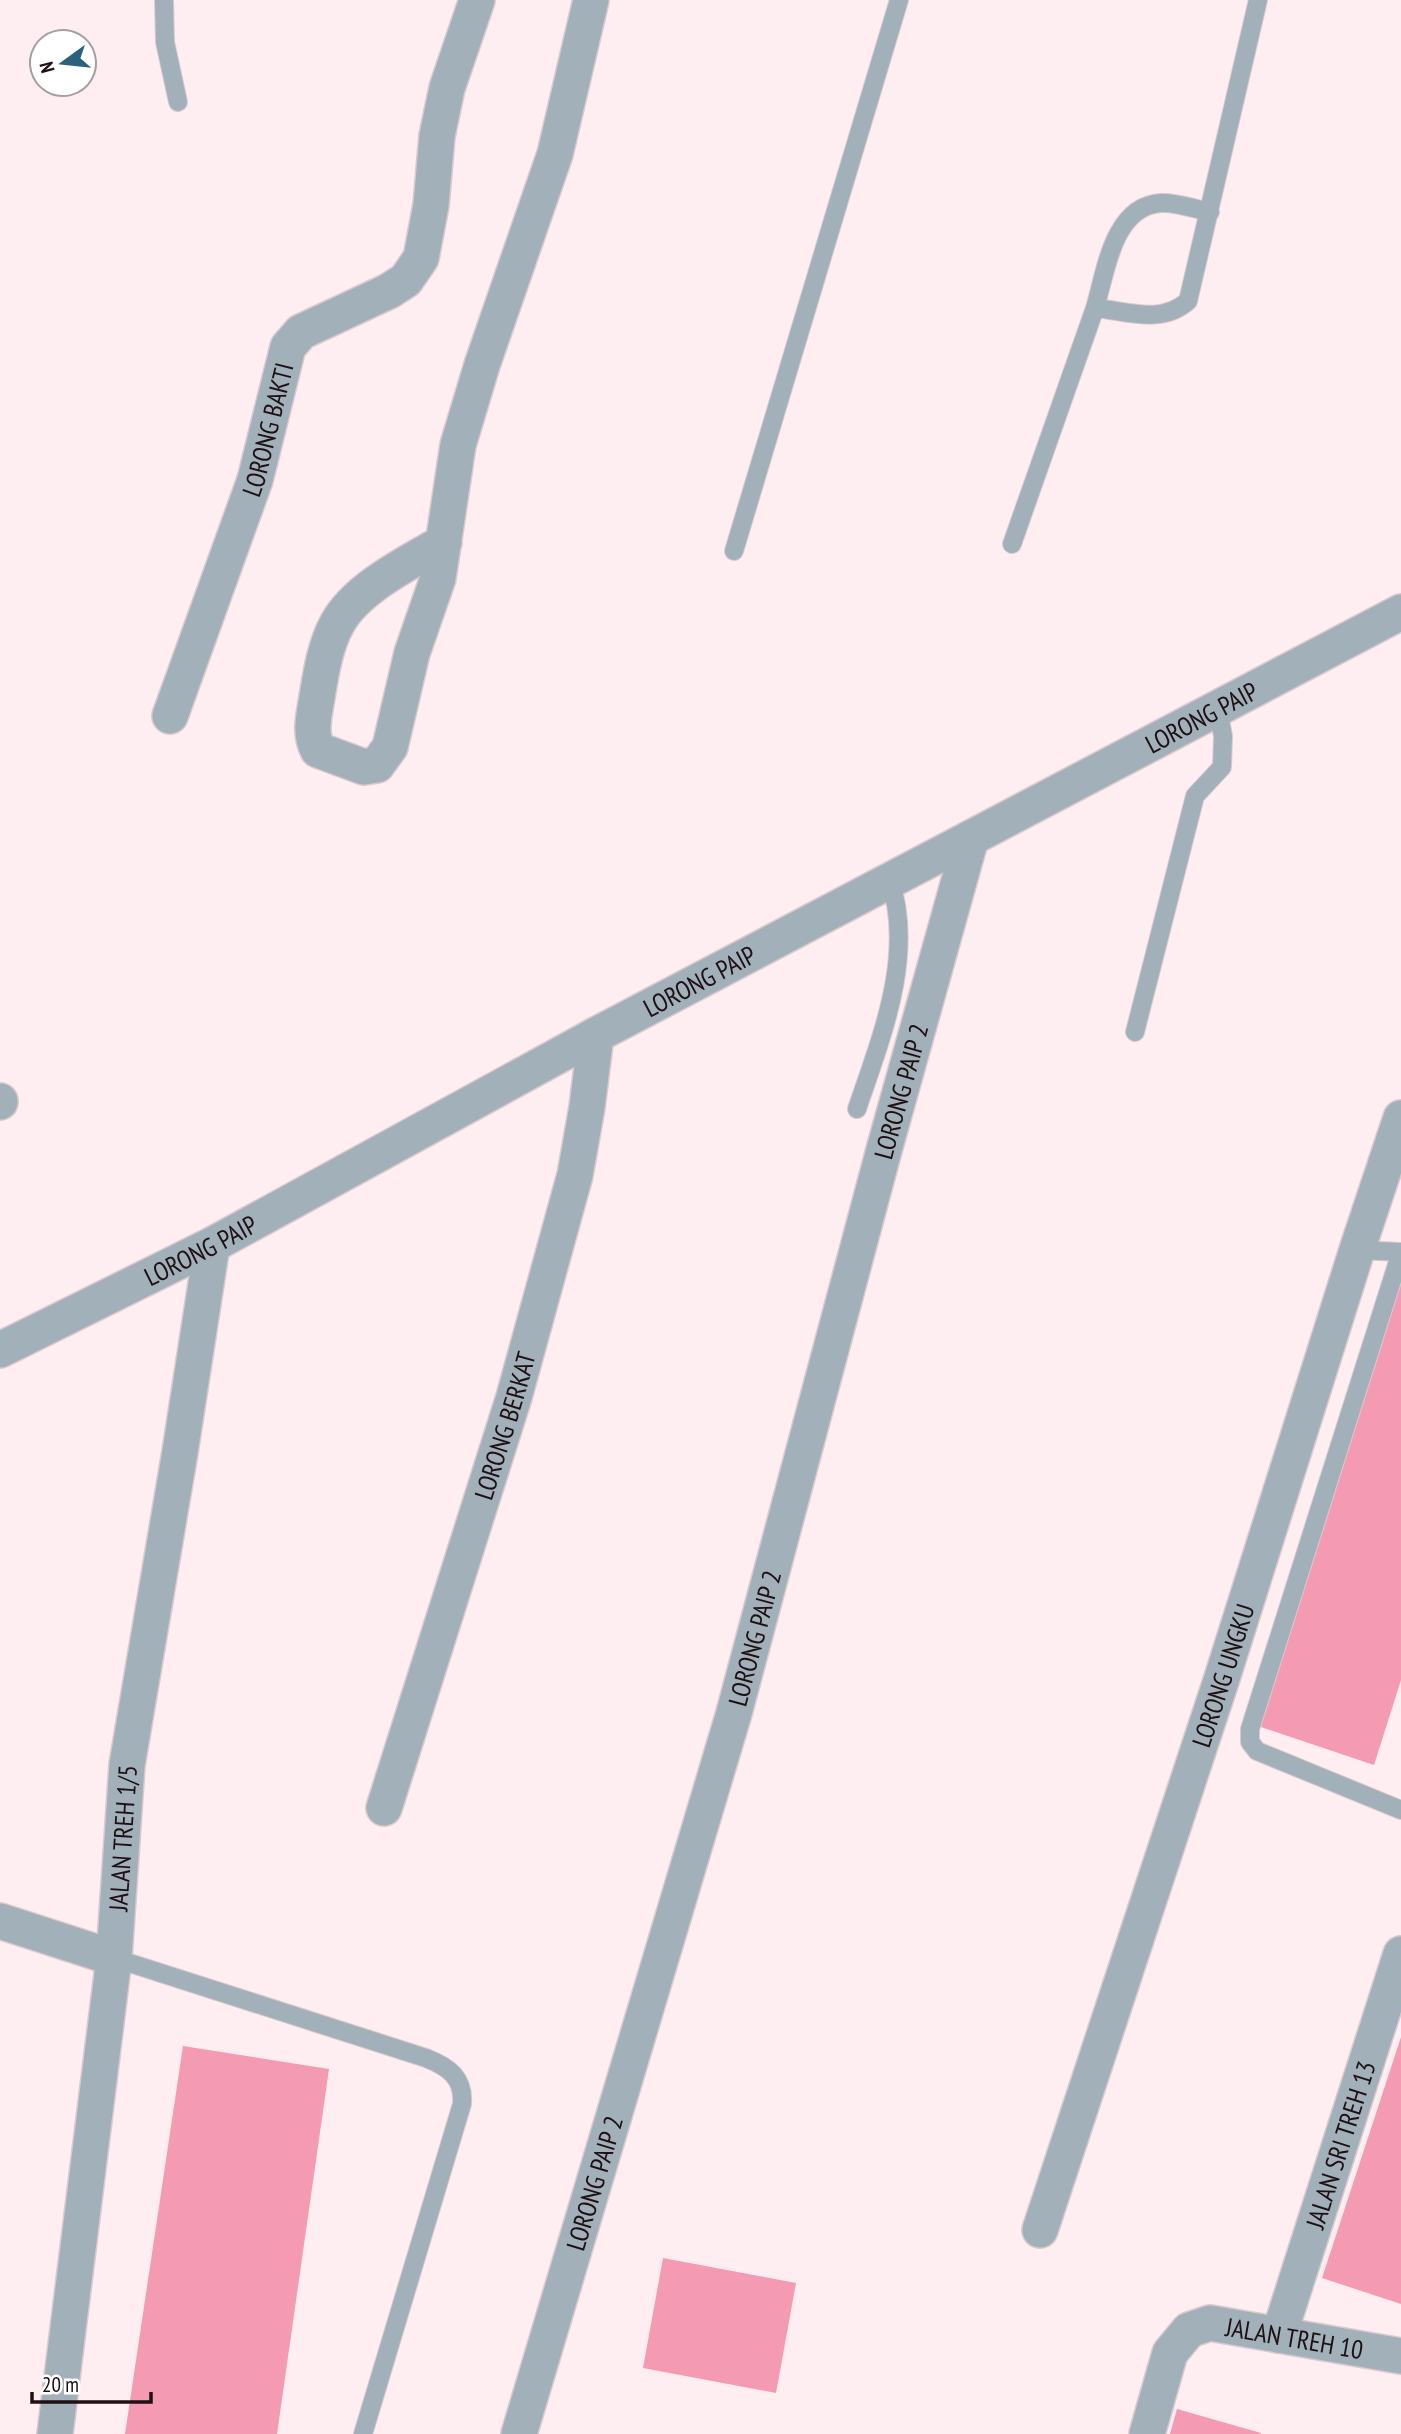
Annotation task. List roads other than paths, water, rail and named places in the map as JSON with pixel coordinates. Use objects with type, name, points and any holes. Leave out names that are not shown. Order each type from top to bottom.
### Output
[{"type":"street","name":"LORONG BAKTI","points":[[170,716],[255,480],[288,346],[301,332],[406,280],[421,258],[437,136],[447,88],[477,0]]},
{"type":"street","points":[[444,542],[393,572],[360,596],[337,623],[321,667],[312,729],[318,750],[364,767],[377,765],[385,758],[390,747],[412,653],[438,578],[444,542],[458,445],[482,365],[555,154],[591,0]]},
{"type":"street","name":"LORONG PAIP","points":[[0,1350],[212,1245],[596,1035],[1401,612]]},
{"type":"street","name":"LORONG PAIP 2","points":[[519,2434],[734,1713],[884,1150],[971,838]]},
{"type":"street","name":"LORONG BERKAT","points":[[384,1808],[522,1371],[575,1175],[596,1035]]},
{"type":"street","name":"LORONG UNGKU","points":[[1040,2230],[1222,1678],[1401,1118]]},
{"type":"street","name":"JALAN TREH 1/5","points":[[55,2434],[114,1958],[127,1765],[212,1245]]},
{"type":"street","points":[[0,1921],[114,1958]]},
{"type":"street","name":"JALAN SRI TREH 13","points":[[1279,2335],[1401,1954]]},
{"type":"street","name":"JALAN TREH 10","points":[[1147,2434],[1170,2353],[1189,2330],[1210,2323],[1401,2356]]},
{"type":"lane","points":[[164,0],[165,42],[178,102]]},
{"type":"lane","points":[[734,551],[899,0]]},
{"type":"lane","points":[[1095,308],[1137,316],[1178,310],[1188,301],[1258,0]]},
{"type":"lane","points":[[1012,544],[1095,308],[1118,231],[1138,209],[1161,203],[1210,212]]},
{"type":"lane","points":[[1135,1032],[1195,796],[1222,767],[1223,736],[1218,709]]},
{"type":"lane","points":[[857,1109],[887,1021],[897,959],[897,902],[890,880]]},
{"type":"lane","points":[[1357,1250],[1401,1252],[1250,1729],[1250,1742],[1257,1752],[1401,1810]]},
{"type":"lane","points":[[114,1958],[426,2058],[444,2065],[457,2078],[463,2091],[463,2104],[363,2434]]}]
